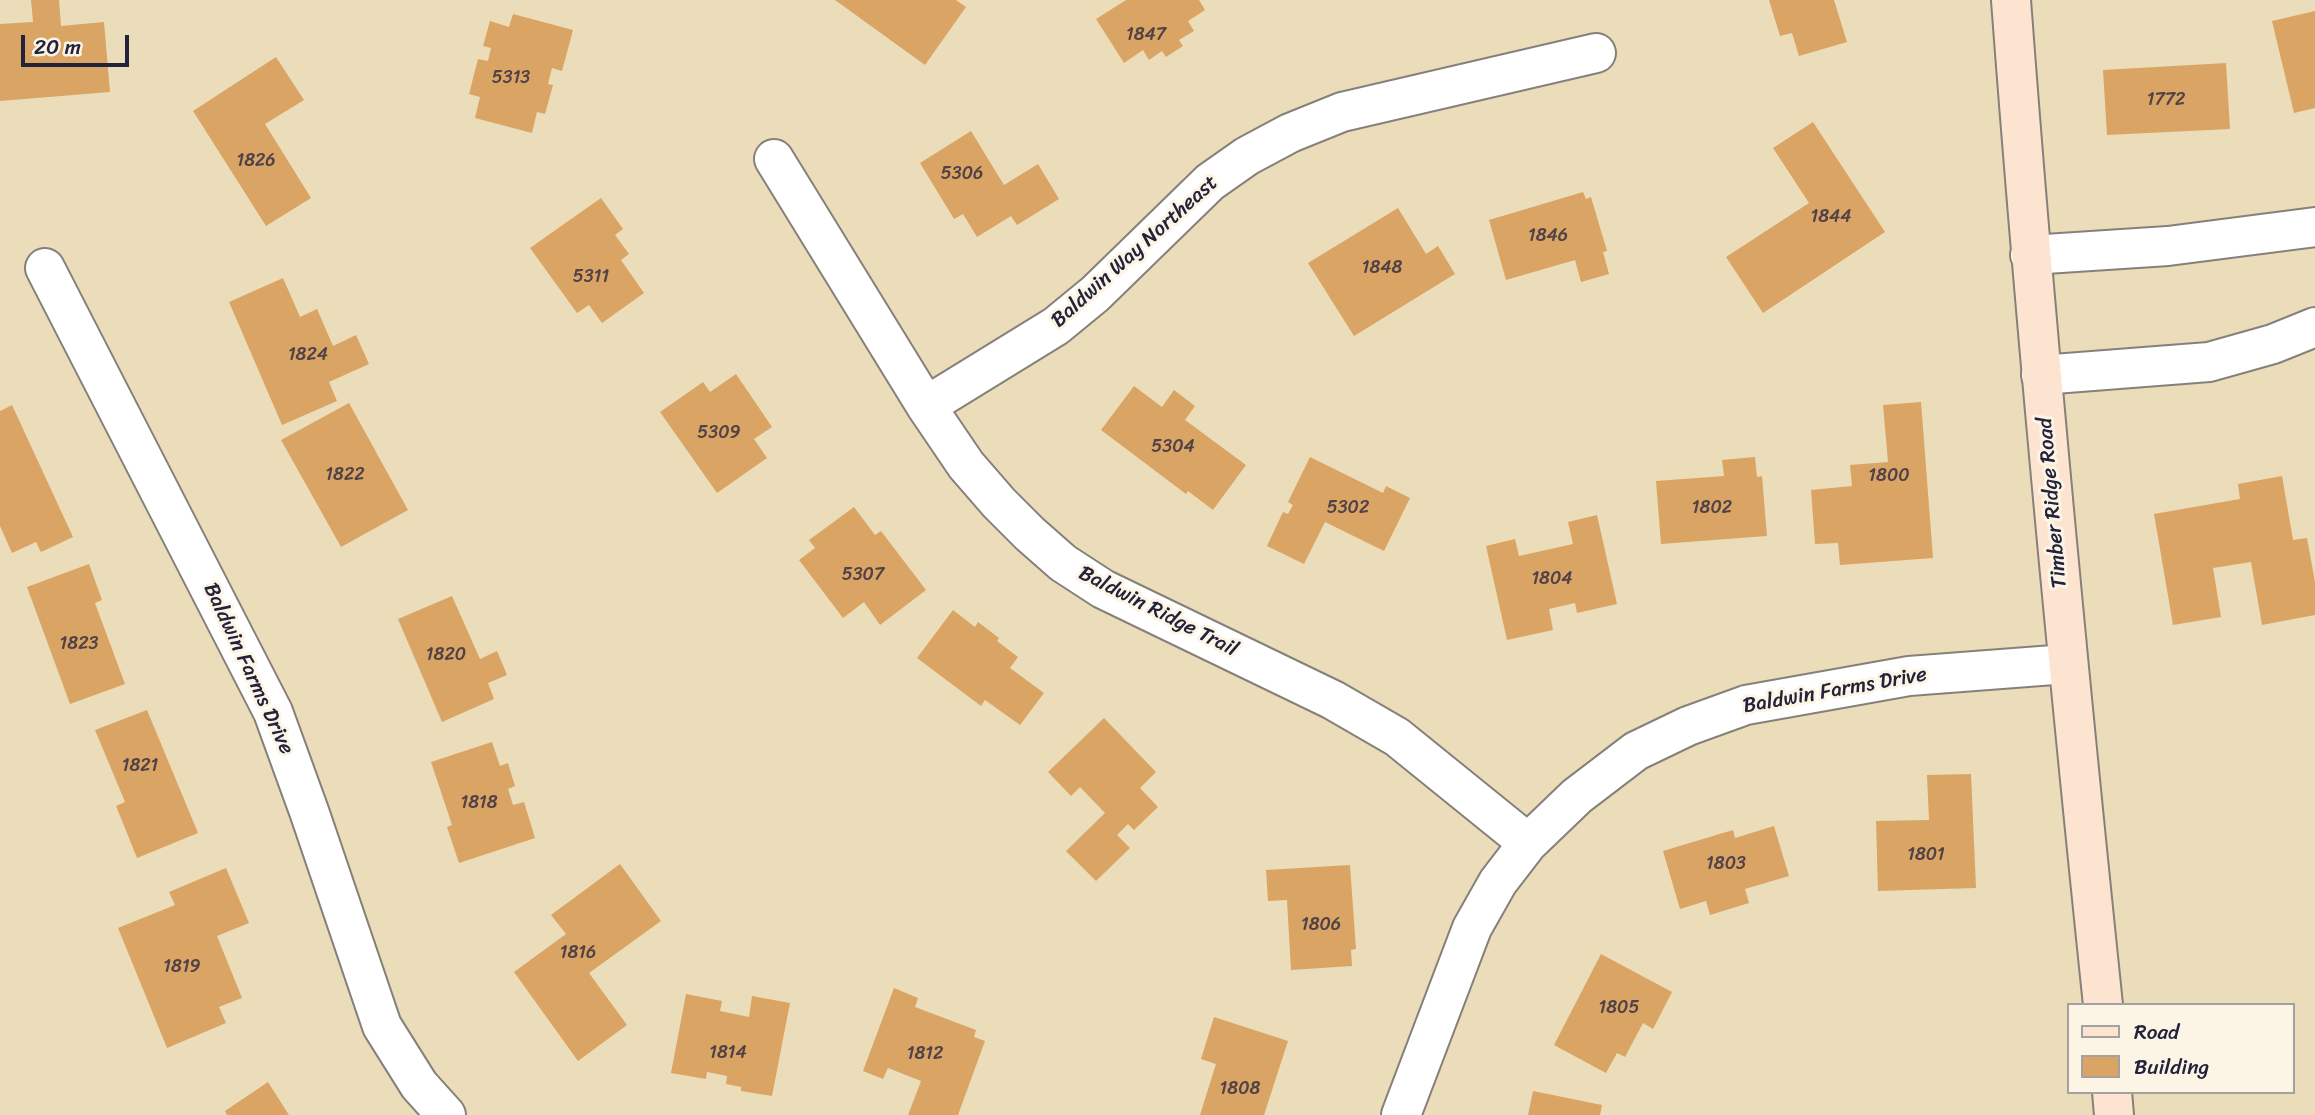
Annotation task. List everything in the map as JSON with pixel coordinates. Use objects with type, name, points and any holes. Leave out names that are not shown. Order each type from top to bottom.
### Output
[{"type":"street","name":"Timber Ridge Road","points":[[2011,0],[2030,255],[2067,664],[2103,1003]]},
{"type":"street","name":"Baldwin Way Northeast","points":[[926,406],[1056,326],[1095,294],[1210,182],[1247,156],[1290,133],[1342,112],[1595,53]]},
{"type":"street","name":"Baldwin Ridge Trail","points":[[774,159],[926,406],[966,465],[999,503],[1063,563],[1103,589],[1333,699],[1397,737],[1528,843]]},
{"type":"street","points":[[2030,255],[2168,246],[2315,227]]},
{"type":"street","name":"Baldwin Farms Drive","points":[[45,268],[273,712],[382,1026],[419,1085],[446,1115]]},
{"type":"street","points":[[2041,375],[2209,362],[2273,344],[2315,327]]},
{"type":"street","name":"Baldwin Farms Drive","points":[[1401,1115],[1472,928],[1498,882],[1528,843],[1577,796],[1636,751],[1688,726],[1746,705],[1825,689],[1909,676],[2067,664]]},
{"type":"street","points":[[2112,1094],[2114,1115]]},
{"type":"building","points":[[31,0],[59,0],[61,26],[104,22],[110,92],[0,101],[0,24],[33,22]]},
{"type":"building","points":[[835,0],[956,0],[966,7],[925,65]]},
{"type":"building","points":[[1126,0],[1199,0],[1205,10],[1188,21],[1194,31],[1179,40],[1183,46],[1166,57],[1162,51],[1149,60],[1143,50],[1124,63],[1096,19]]},
{"type":"building","points":[[1769,0],[1834,0],[1847,42],[1799,56],[1792,33],[1780,36]]},
{"type":"building","points":[[2315,11],[2315,108],[2294,113],[2272,21]]},
{"type":"building","points":[[513,14],[573,30],[562,71],[552,68],[548,84],[553,85],[545,114],[537,112],[532,133],[475,118],[480,97],[469,94],[478,59],[488,61],[491,48],[483,46],[490,21],[509,27]]},
{"type":"building","points":[[276,57],[304,100],[265,124],[311,198],[266,226],[193,111]]},
{"type":"building","points":[[2226,63],[2230,129],[2107,135],[2103,70]]},
{"type":"building","points":[[1813,122],[1885,232],[1763,313],[1726,257],[1809,203],[1773,148]]},
{"type":"building","points":[[971,131],[1004,185],[1038,164],[1059,199],[1017,225],[1011,216],[977,237],[963,214],[954,219],[920,163]]},
{"type":"building","points":[[1583,192],[1586,199],[1591,197],[1607,251],[1603,252],[1609,274],[1581,282],[1575,260],[1506,280],[1489,220]]},
{"type":"building","points":[[601,198],[623,229],[615,235],[629,254],[621,260],[644,293],[602,323],[589,305],[577,313],[530,248]]},
{"type":"building","points":[[1398,208],[1426,254],[1438,246],[1455,274],[1354,336],[1308,263]]},
{"type":"building","points":[[283,278],[300,317],[317,309],[333,346],[356,335],[369,364],[329,382],[337,401],[282,425],[229,302]]},
{"type":"building","points":[[736,374],[772,427],[754,439],[767,458],[717,493],[660,412],[703,382],[710,392]]},
{"type":"building","points":[[1134,386],[1162,407],[1174,390],[1195,406],[1185,420],[1246,465],[1213,510],[1188,491],[1186,494],[1101,430]]},
{"type":"building","points":[[1921,402],[1933,558],[1840,565],[1838,543],[1815,544],[1811,490],[1852,486],[1850,465],[1888,462],[1883,405]]},
{"type":"building","points":[[349,403],[408,510],[341,547],[281,440]]},
{"type":"building","points":[[12,405],[73,537],[41,552],[36,542],[12,553],[0,526],[0,411]]},
{"type":"building","points":[[1310,457],[1383,493],[1386,486],[1410,498],[1384,551],[1325,522],[1304,564],[1267,546],[1283,512],[1288,514],[1293,505],[1288,502]]},
{"type":"building","points":[[1755,457],[1757,477],[1762,476],[1767,536],[1661,544],[1656,481],[1724,476],[1722,460]]},
{"type":"building","points":[[2282,476],[2293,540],[2307,538],[2315,582],[2315,615],[2262,625],[2251,562],[2213,568],[2221,617],[2173,625],[2154,514],[2240,499],[2238,484]]},
{"type":"building","points":[[854,507],[875,535],[881,531],[926,590],[880,625],[864,602],[843,618],[799,560],[815,548],[809,540]]},
{"type":"building","points":[[1597,515],[1617,604],[1577,613],[1575,603],[1549,609],[1553,630],[1507,640],[1486,546],[1515,539],[1519,556],[1573,544],[1568,522]]},
{"type":"building","points":[[89,564],[102,600],[95,603],[125,684],[70,704],[27,587]]},
{"type":"building","points":[[452,596],[480,659],[497,651],[507,675],[488,683],[494,699],[442,722],[398,619]]},
{"type":"building","points":[[953,610],[975,627],[978,622],[999,638],[997,641],[1018,657],[1010,668],[1044,693],[1020,725],[985,700],[981,706],[917,658]]},
{"type":"building","points":[[147,710],[198,833],[137,858],[116,806],[125,802],[95,730]]},
{"type":"building","points":[[1104,718],[1156,772],[1140,788],[1158,807],[1134,830],[1128,824],[1117,835],[1130,848],[1096,881],[1066,851],[1105,813],[1080,787],[1071,796],[1048,772]]},
{"type":"building","points":[[492,742],[500,766],[508,763],[515,786],[508,789],[513,805],[524,802],[535,838],[459,863],[447,827],[452,825],[431,762]]},
{"type":"building","points":[[1971,774],[1976,888],[1878,891],[1876,821],[1929,820],[1927,775]]},
{"type":"building","points":[[1774,826],[1789,876],[1745,889],[1749,903],[1710,915],[1706,901],[1680,909],[1663,851],[1733,830],[1735,838]]},
{"type":"building","points":[[620,864],[661,921],[589,973],[627,1025],[578,1061],[514,972],[566,934],[551,915]]},
{"type":"building","points":[[1350,865],[1356,949],[1351,950],[1352,966],[1291,970],[1287,900],[1268,901],[1266,870]]},
{"type":"building","points":[[226,868],[249,923],[217,936],[242,998],[219,1007],[226,1023],[167,1048],[118,928],[175,905],[169,892]]},
{"type":"building","points":[[1601,954],[1672,992],[1653,1029],[1643,1023],[1625,1057],[1617,1053],[1606,1073],[1554,1045]]},
{"type":"building","points":[[894,988],[918,998],[915,1007],[976,1030],[974,1037],[985,1041],[958,1115],[908,1115],[921,1081],[888,1068],[883,1079],[863,1071]]},
{"type":"building","points":[[686,994],[722,1001],[720,1011],[749,1017],[752,996],[790,1003],[772,1096],[741,1091],[741,1087],[726,1084],[727,1076],[707,1072],[706,1079],[671,1073]]},
{"type":"building","points":[[1214,1017],[1288,1041],[1264,1115],[1200,1115],[1216,1064],[1201,1059]]},
{"type":"building","points":[[268,1082],[289,1115],[227,1115],[225,1111]]},
{"type":"building","points":[[1533,1091],[1602,1105],[1600,1115],[1528,1115]]}]
